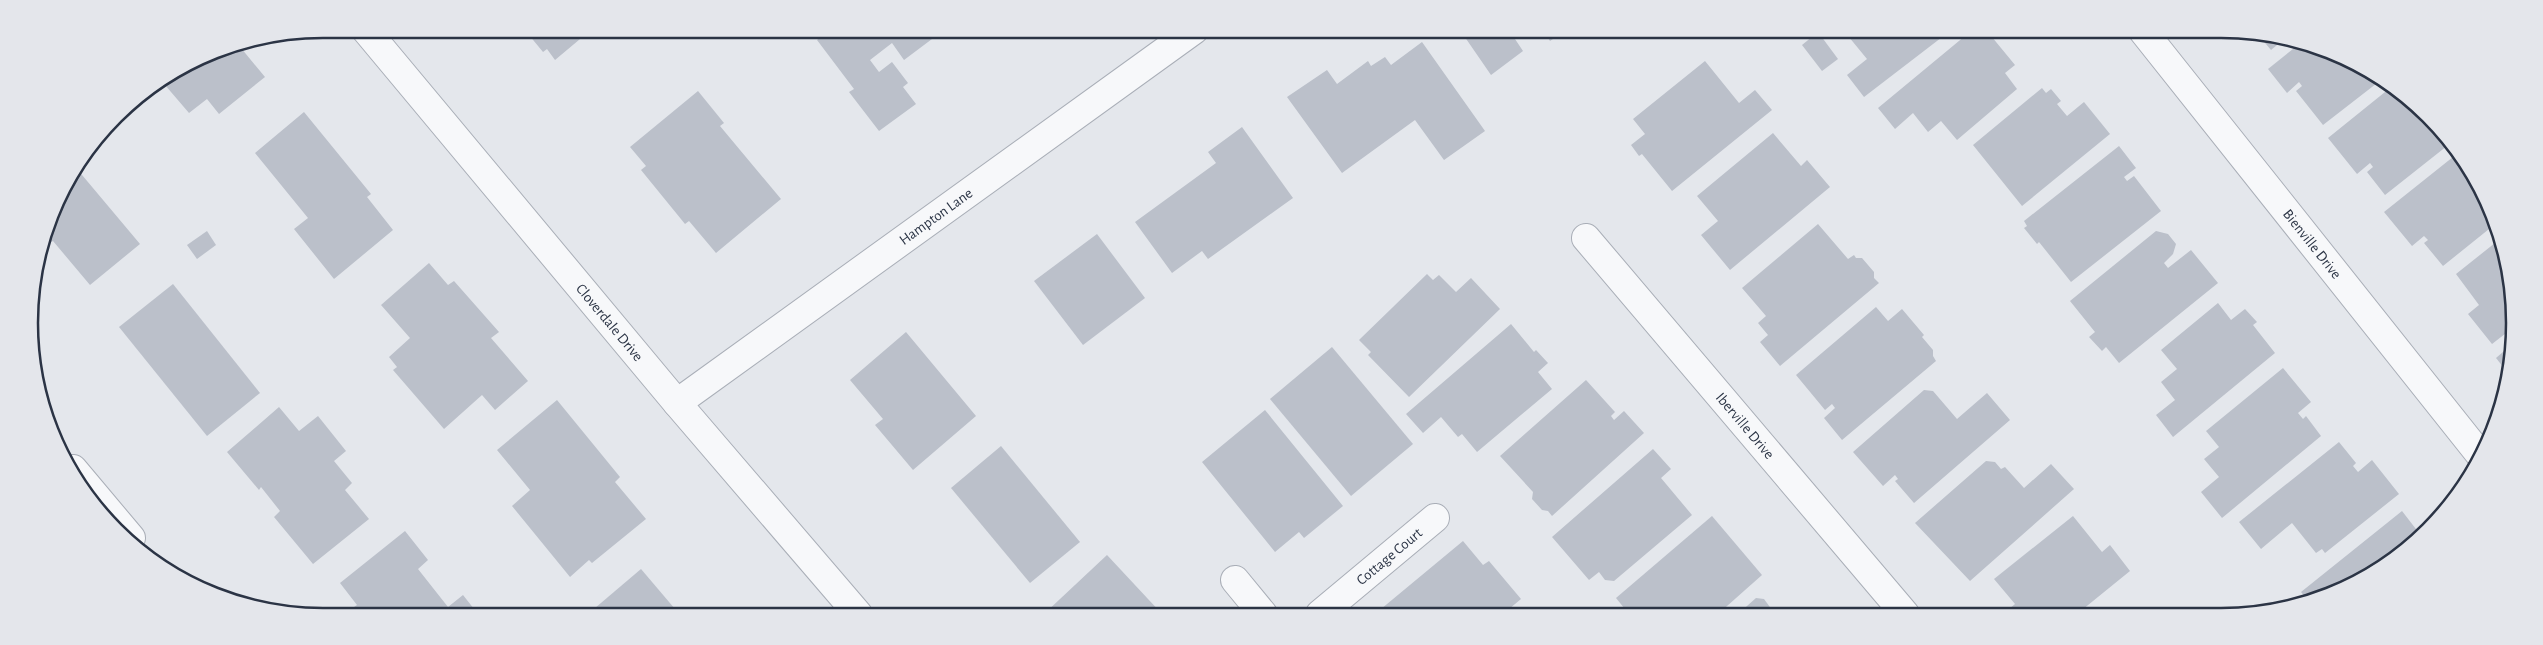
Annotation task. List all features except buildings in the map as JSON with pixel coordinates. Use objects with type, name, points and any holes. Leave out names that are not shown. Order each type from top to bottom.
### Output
[{"type":"street","name":"Cloverdale Drive","points":[[373,38],[677,402],[853,608]]},
{"type":"street","name":"Hampton Lane","points":[[677,402],[1183,38]]},
{"type":"street","name":"Bienville Drive","points":[[2150,38],[2476,449]]},
{"type":"street","name":"Iberville Drive","points":[[1586,238],[1900,608]]},
{"type":"street","name":"Cottage Court","points":[[1327,608],[1435,518]]},
{"type":"street","points":[[1235,580],[1258,608]]}]
